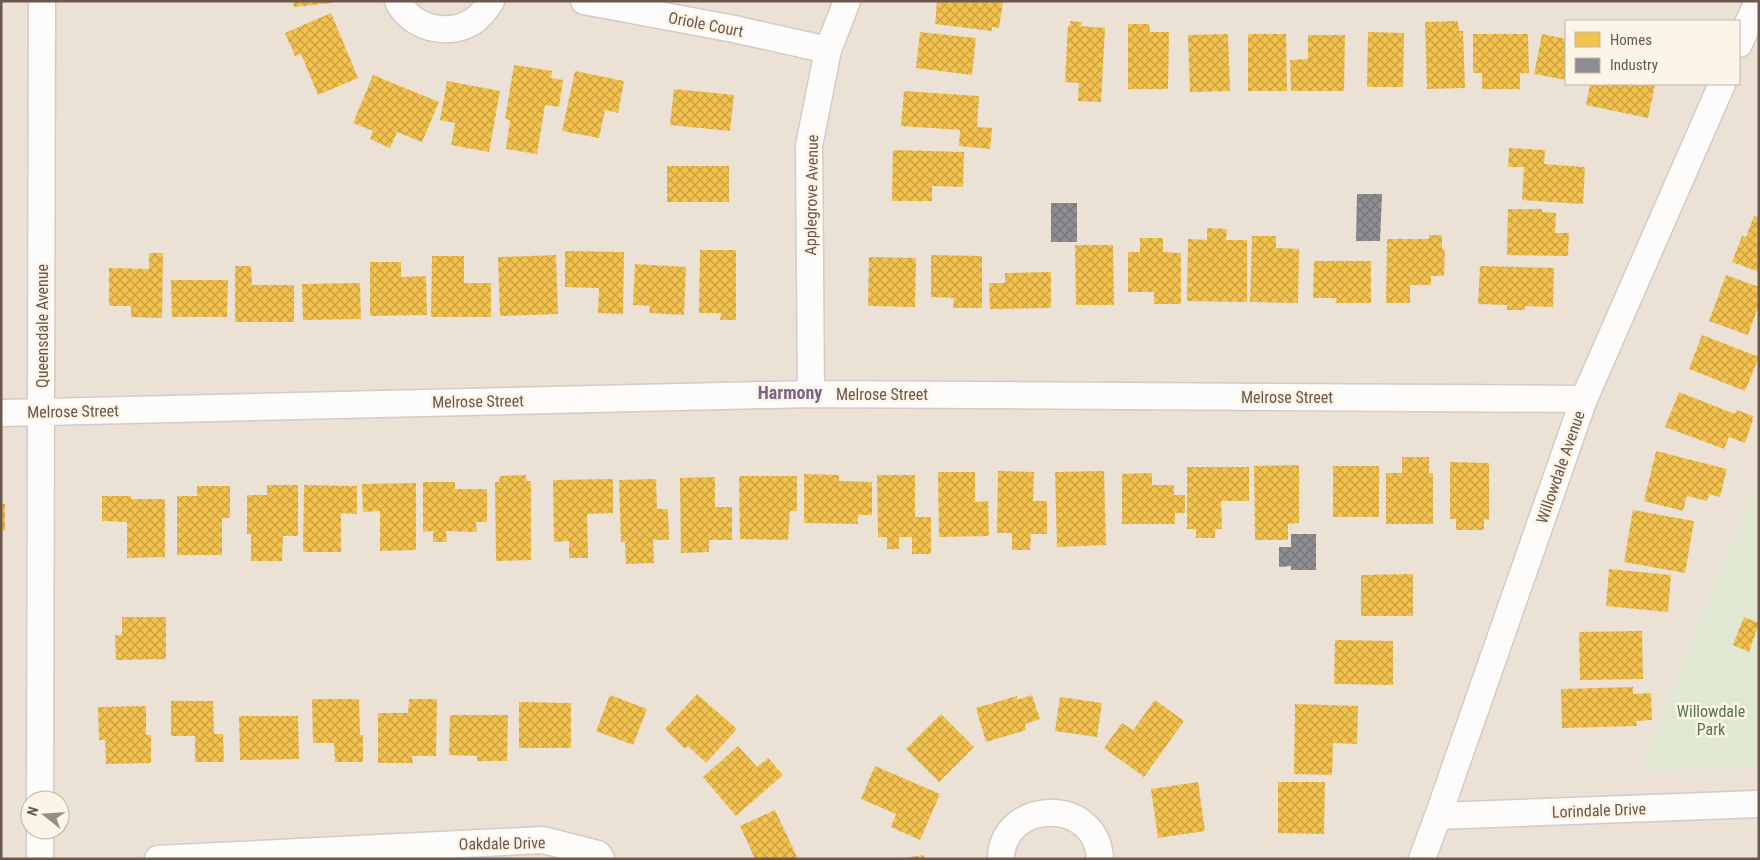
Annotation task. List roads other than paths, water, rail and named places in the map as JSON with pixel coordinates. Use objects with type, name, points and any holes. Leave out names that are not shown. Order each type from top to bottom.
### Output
[{"type":"street","name":"Queensdale Avenue","points":[[40,790],[42,1]]},
{"type":"street","points":[[398,1],[412,19],[426,27],[442,30],[458,28],[473,21],[485,10],[491,1]]},
{"type":"street","name":"Oriole Court","points":[[584,1],[734,29],[828,50]]},
{"type":"street","name":"Applegrove Avenue","points":[[811,394],[809,146],[828,50],[847,1]]},
{"type":"street","points":[[1740,42],[1758,1]]},
{"type":"street","name":"Willowdale Avenue","points":[[1422,859],[1584,399],[1722,85]]},
{"type":"street","name":"Melrose Street","points":[[1,412],[811,394],[1584,399]]},
{"type":"street","name":"Lorindale Drive","points":[[1438,816],[1759,804]]},
{"type":"street","points":[[1001,859],[1006,838],[1018,824],[1032,815],[1050,812],[1066,814],[1082,823],[1093,836],[1100,859]]},
{"type":"street","points":[[40,840],[40,859]]},
{"type":"street","name":"Oakdale Drive","points":[[158,859],[543,840],[598,854],[602,859]]},
{"type":"district","name":"Harmony","points":[[790,393]]},
{"type":"park label","name":"Willowdale Park","points":[[1711,720]]}]
